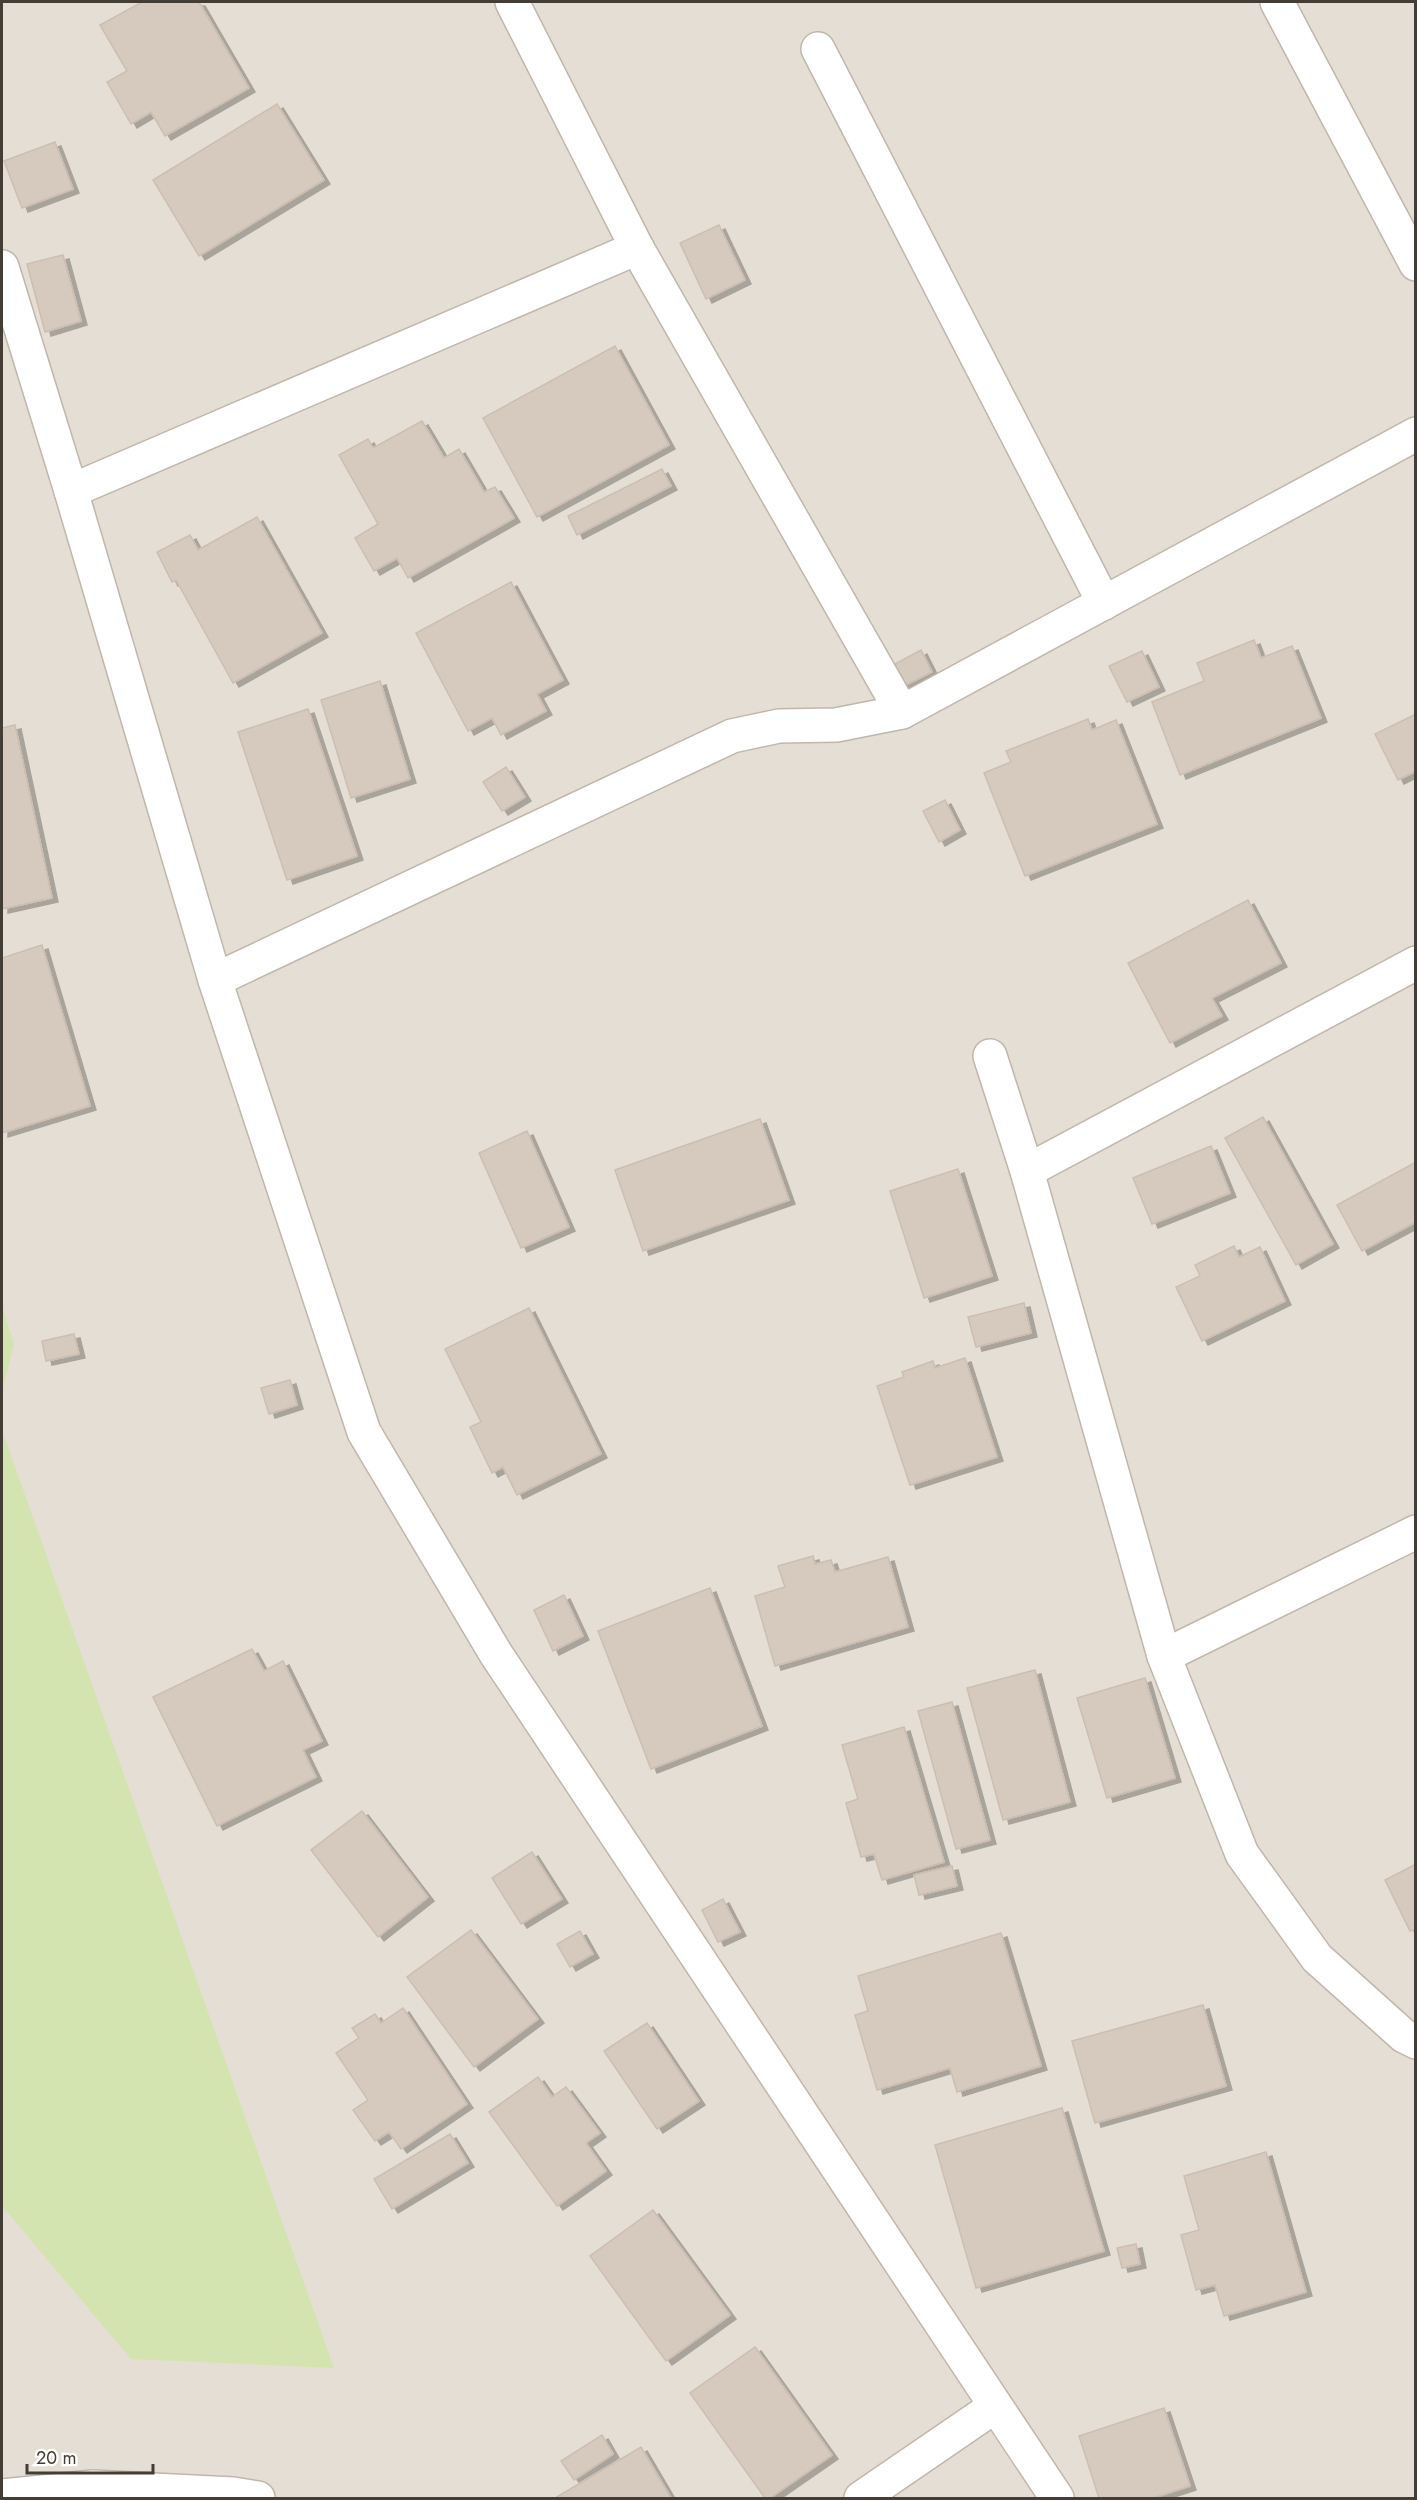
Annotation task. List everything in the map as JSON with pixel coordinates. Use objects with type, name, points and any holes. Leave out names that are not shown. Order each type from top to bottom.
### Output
[{"type":"street","points":[[512,2],[637,248],[902,712]]},
{"type":"street","points":[[1277,2],[1416,264]]},
{"type":"street","points":[[818,49],[1104,603]]},
{"type":"street","points":[[71,491],[637,248]]},
{"type":"street","points":[[2,267],[71,491],[215,980],[364,1432],[496,1654],[1057,2499]]},
{"type":"street","points":[[215,980],[732,736],[779,726],[836,725],[902,712],[1416,434]]},
{"type":"street","points":[[1027,1171],[1416,963]]},
{"type":"street","points":[[990,1056],[1027,1171],[1164,1656],[1242,1854],[1317,1958],[1404,2036],[1416,2042]]},
{"type":"street","points":[[1164,1656],[1416,1532]]},
{"type":"street","points":[[861,2499],[994,2407]]},
{"type":"street","points":[[2,2496],[93,2487],[233,2494],[258,2499]]},
{"type":"shaded area","points":[[2,2],[1415,2],[1415,2498],[2,2498]]},
{"type":"green space","points":[[2,1305],[14,1344],[2,1392]]},
{"type":"green space","points":[[2,1430],[334,2368],[131,2359],[2,2206]]},
{"type":"building","points":[[142,2],[199,2],[249,88],[165,136],[151,112],[131,124],[107,82],[127,71],[100,25]]},
{"type":"building","points":[[277,104],[324,180],[199,256],[153,180]]},
{"type":"building","points":[[55,142],[73,189],[22,208],[4,161]]},
{"type":"building","points":[[719,225],[745,280],[706,299],[680,243]]},
{"type":"building","points":[[63,255],[81,321],[45,332],[27,264]]},
{"type":"building","points":[[615,346],[669,445],[537,517],[483,418]]},
{"type":"building","points":[[422,421],[444,458],[459,449],[484,492],[495,487],[514,518],[408,578],[397,558],[374,571],[355,538],[378,524],[339,455],[368,439],[373,448]]},
{"type":"building","points":[[662,469],[671,486],[577,535],[568,516]]},
{"type":"building","points":[[257,517],[322,633],[233,683],[176,580],[172,582],[157,552],[190,535],[198,550]]},
{"type":"building","points":[[511,582],[563,680],[537,694],[546,711],[501,735],[492,718],[468,731],[416,633]]},
{"type":"building","points":[[1254,640],[1261,658],[1292,646],[1321,718],[1180,775],[1152,702],[1204,681],[1197,663]]},
{"type":"building","points":[[921,650],[932,672],[904,686],[893,665]]},
{"type":"building","points":[[1142,651],[1159,687],[1127,702],[1109,666]]},
{"type":"building","points":[[380,681],[410,779],[351,798],[321,700]]},
{"type":"building","points":[[308,709],[357,856],[287,880],[238,732]]},
{"type":"building","points":[[1416,714],[1416,771],[1398,780],[1375,734]]},
{"type":"building","points":[[1088,719],[1092,730],[1116,720],[1157,824],[1025,876],[984,773],[1011,762],[1006,751]]},
{"type":"building","points":[[15,725],[52,898],[2,909],[2,728]]},
{"type":"building","points":[[506,767],[525,797],[502,811],[483,782]]},
{"type":"building","points":[[945,800],[960,830],[939,842],[923,811]]},
{"type":"building","points":[[1248,900],[1281,963],[1212,998],[1222,1016],[1170,1043],[1128,963]]},
{"type":"building","points":[[42,945],[90,1106],[2,1133],[2,958]]},
{"type":"building","points":[[1263,1117],[1333,1244],[1296,1265],[1225,1138]]},
{"type":"building","points":[[760,1119],[789,1200],[643,1251],[615,1170]]},
{"type":"building","points":[[527,1131],[569,1227],[521,1248],[479,1153]]},
{"type":"building","points":[[1211,1146],[1230,1193],[1152,1224],[1133,1178]]},
{"type":"building","points":[[1416,1162],[1416,1222],[1362,1251],[1337,1205]]},
{"type":"building","points":[[958,1169],[992,1276],[924,1298],[890,1191]]},
{"type":"building","points":[[1234,1246],[1239,1257],[1260,1247],[1285,1301],[1202,1341],[1176,1287],[1200,1276],[1195,1265]]},
{"type":"building","points":[[1024,1303],[1031,1333],[976,1347],[968,1317]]},
{"type":"building","points":[[529,1308],[601,1454],[517,1495],[503,1467],[492,1473],[470,1427],[481,1422],[445,1349]]},
{"type":"building","points":[[74,1334],[79,1354],[46,1361],[42,1341]]},
{"type":"building","points":[[965,1358],[997,1457],[910,1485],[877,1386],[904,1377],[902,1372],[933,1361],[935,1368]]},
{"type":"building","points":[[290,1380],[297,1405],[269,1414],[261,1388]]},
{"type":"building","points":[[813,1556],[815,1564],[831,1560],[835,1572],[888,1557],[908,1627],[775,1666],[755,1596],[785,1587],[778,1566]]},
{"type":"building","points":[[710,1588],[762,1726],[651,1769],[598,1631]]},
{"type":"building","points":[[564,1595],[583,1636],[553,1651],[534,1610]]},
{"type":"building","points":[[252,1649],[264,1671],[283,1661],[322,1741],[303,1750],[316,1777],[217,1826],[153,1697]]},
{"type":"building","points":[[1035,1670],[1070,1802],[1003,1820],[967,1688]]},
{"type":"building","points":[[1145,1678],[1175,1778],[1107,1798],[1077,1698]]},
{"type":"building","points":[[952,1702],[990,1840],[956,1849],[918,1711]]},
{"type":"building","points":[[904,1727],[944,1862],[882,1880],[874,1854],[861,1857],[846,1803],[858,1799],[842,1745]]},
{"type":"building","points":[[362,1811],[428,1897],[378,1937],[311,1850]]},
{"type":"building","points":[[532,1852],[562,1899],[521,1924],[492,1878]]},
{"type":"building","points":[[1416,1864],[1416,1929],[1410,1931],[1385,1880]]},
{"type":"building","points":[[952,1866],[957,1886],[919,1895],[914,1875]]},
{"type":"building","points":[[723,1899],[740,1932],[718,1942],[702,1910]]},
{"type":"building","points":[[471,1930],[538,2019],[474,2067],[407,1977]]},
{"type":"building","points":[[580,1931],[593,1954],[570,1967],[557,1944]]},
{"type":"building","points":[[1001,1933],[1041,2066],[957,2092],[950,2068],[877,2090],[855,2015],[868,2011],[858,1976]]},
{"type":"building","points":[[1203,2005],[1226,2086],[1095,2123],[1072,2041]]},
{"type":"building","points":[[403,2008],[467,2104],[401,2149],[389,2132],[375,2141],[353,2110],[368,2100],[336,2053],[359,2038],[352,2028],[375,2014],[381,2023]]},
{"type":"building","points":[[647,2023],[699,2101],[657,2129],[604,2051]]},
{"type":"building","points":[[538,2077],[552,2097],[566,2087],[600,2133],[586,2143],[606,2171],[557,2206],[489,2112]]},
{"type":"building","points":[[1062,2108],[1104,2251],[976,2288],[935,2145]]},
{"type":"building","points":[[450,2134],[468,2163],[392,2209],[374,2179]]},
{"type":"building","points":[[1266,2152],[1306,2292],[1224,2316],[1215,2285],[1196,2290],[1181,2235],[1199,2230],[1184,2176]]},
{"type":"building","points":[[653,2210],[730,2315],[666,2361],[590,2256]]},
{"type":"building","points":[[1136,2244],[1140,2264],[1122,2268],[1117,2248]]},
{"type":"building","points":[[755,2347],[832,2455],[770,2498],[765,2498],[690,2393]]},
{"type":"building","points":[[1164,2408],[1190,2486],[1153,2498],[1099,2498],[1079,2436]]},
{"type":"building","points":[[602,2435],[613,2454],[574,2480],[561,2461]]},
{"type":"building","points":[[641,2447],[671,2498],[555,2498]]}]
